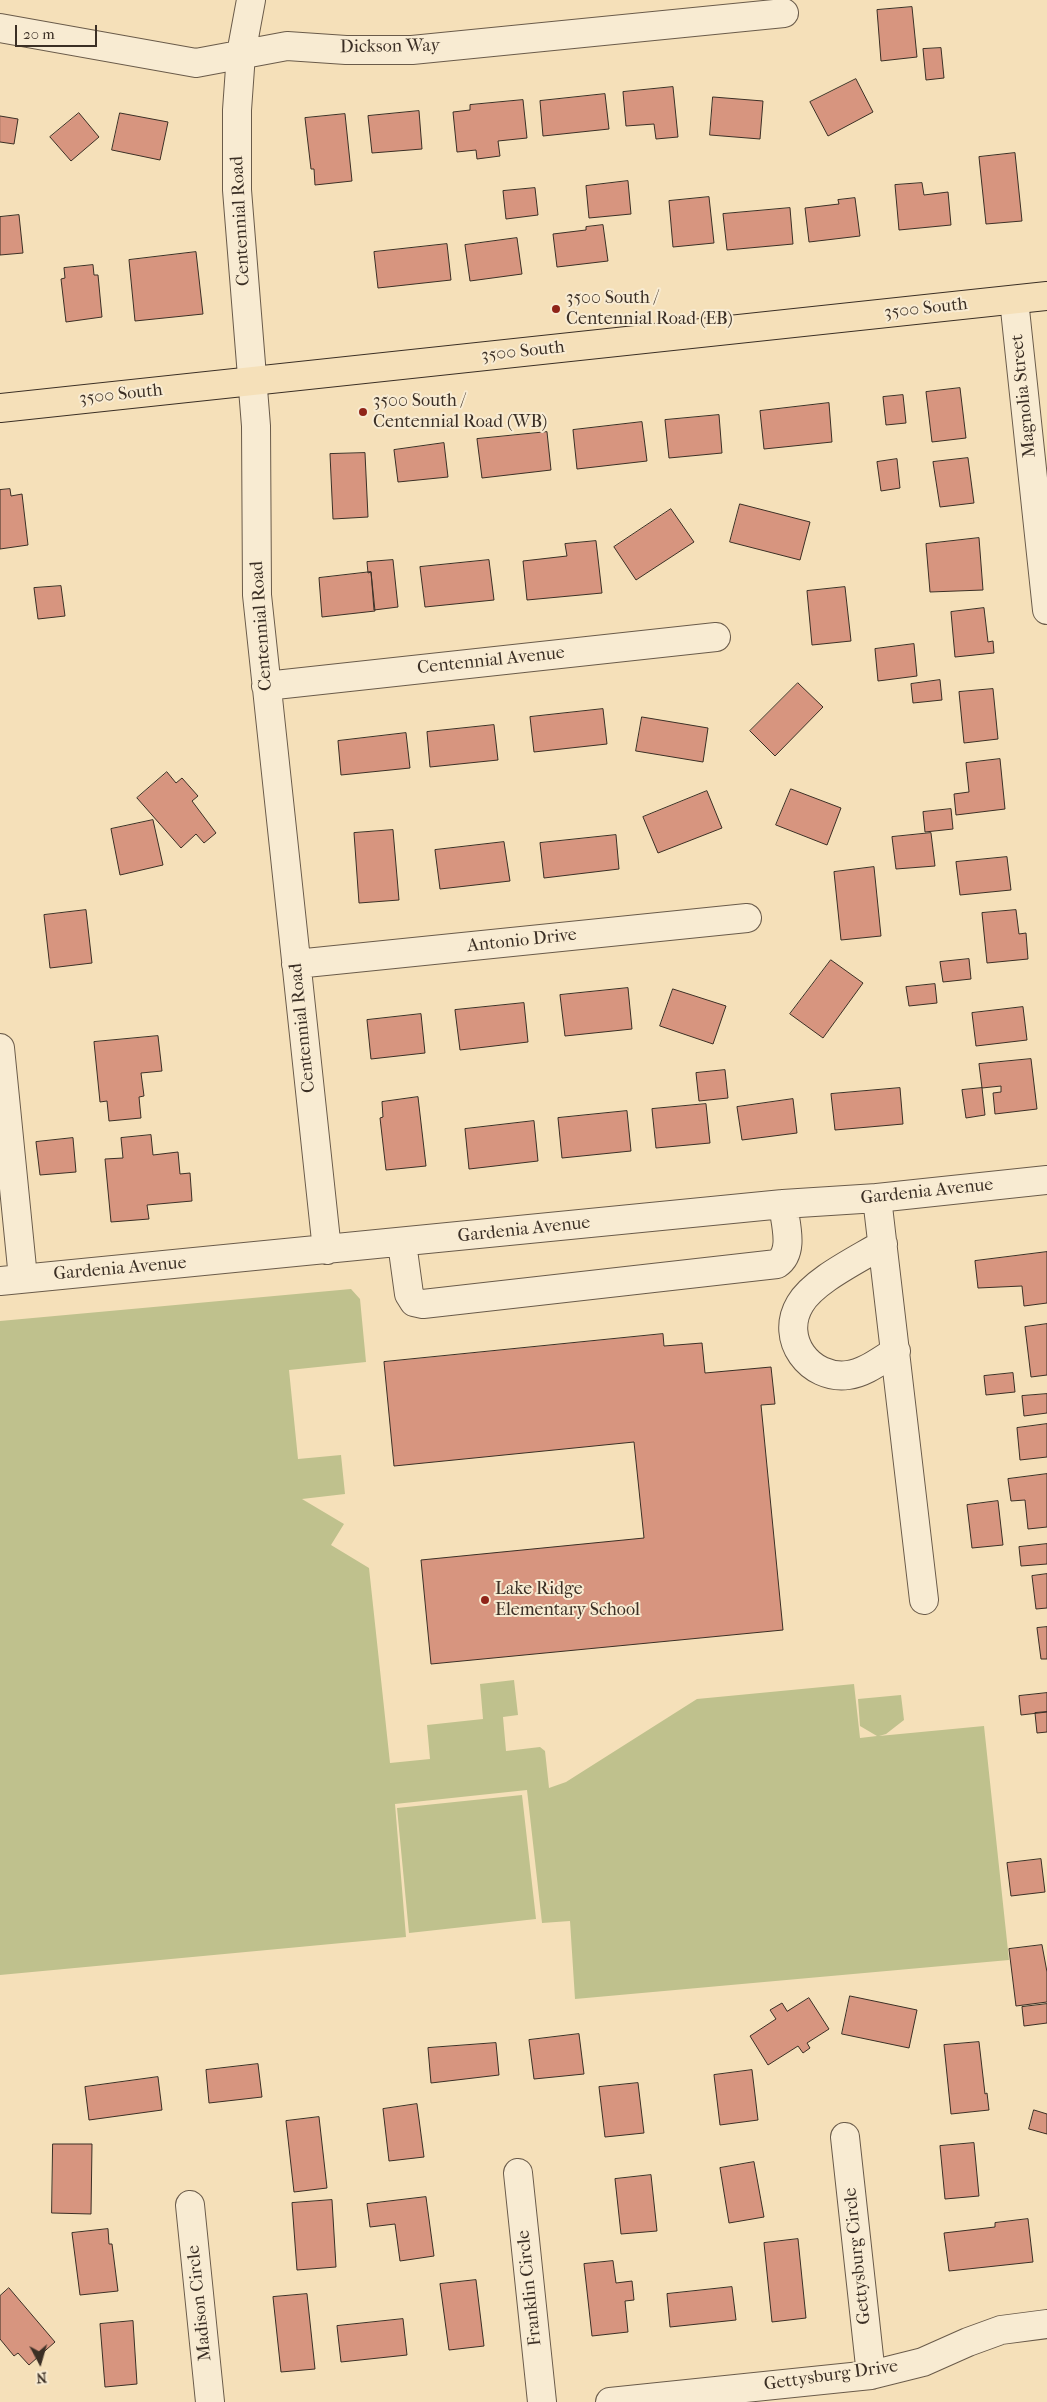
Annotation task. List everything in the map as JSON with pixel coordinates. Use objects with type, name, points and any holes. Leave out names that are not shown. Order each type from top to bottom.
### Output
[{"type":"main road","name":"3500 South","points":[[0,408],[1047,296]]},
{"type":"street","name":"Centennial Road","points":[[251,0],[241,54],[237,110],[237,190],[257,437],[257,595],[327,1250]]},
{"type":"street","name":"Dickson Way","points":[[0,28],[196,63],[287,46],[346,50],[412,50],[784,13]]},
{"type":"street","name":"Magnolia Street","points":[[1014,300],[1047,610]]},
{"type":"street","name":"Centennial Avenue","points":[[266,686],[716,637]]},
{"type":"street","name":"Antonio Drive","points":[[296,964],[747,918]]},
{"type":"street","points":[[0,1048],[12,1279]]},
{"type":"street","name":"Gardenia Avenue","points":[[12,1279],[402,1243],[783,1204],[878,1198],[1047,1180]]},
{"type":"street","points":[[878,1198],[924,1600]]},
{"type":"street","points":[[402,1243],[409,1294],[414,1302],[423,1304],[776,1264],[784,1259],[788,1250],[783,1204]]},
{"type":"street","points":[[883,1244],[825,1280],[807,1294],[800,1304],[793,1328],[794,1341],[800,1352],[816,1369],[826,1374],[850,1375],[861,1372],[896,1351]]},
{"type":"street","name":"Gettysburg Circle","points":[[845,2137],[871,2374]]},
{"type":"street","name":"Franklin Circle","points":[[518,2173],[542,2402]]},
{"type":"street","name":"Madison Circle","points":[[190,2205],[210,2402]]},
{"type":"street","name":"Gettysburg Drive","points":[[610,2402],[871,2374],[923,2362],[1001,2330],[1047,2324]]},
{"type":"green space","points":[[351,1289],[360,1299],[366,1362],[289,1370],[298,1459],[341,1455],[345,1494],[302,1499],[344,1524],[331,1545],[369,1568],[390,1763],[430,1759],[427,1725],[483,1719],[480,1684],[514,1680],[518,1715],[503,1717],[506,1751],[540,1747],[545,1751],[549,1788],[566,1782],[697,1699],[854,1684],[860,1738],[877,1736],[860,1726],[858,1699],[901,1695],[904,1720],[886,1734],[879,1736],[984,1726],[1009,1960],[575,1999],[570,1921],[542,1923],[527,1790],[395,1804],[406,1937],[0,1975],[0,1321]]},
{"type":"green space","points":[[522,1795],[536,1919],[409,1933],[397,1808]]},
{"type":"building","points":[[912,7],[917,57],[881,61],[877,10]]},
{"type":"building","points":[[941,48],[944,78],[926,80],[923,49]]},
{"type":"building","points":[[856,79],[873,112],[828,136],[810,102]]},
{"type":"building","points":[[673,87],[678,137],[656,139],[654,124],[626,126],[623,92]]},
{"type":"building","points":[[605,94],[609,129],[543,136],[540,101]]},
{"type":"building","points":[[713,97],[763,101],[760,139],[710,135]]},
{"type":"building","points":[[523,100],[527,138],[498,141],[500,156],[477,159],[476,150],[457,152],[453,112],[470,110],[470,105]]},
{"type":"building","points":[[419,111],[422,149],[372,153],[368,116]]},
{"type":"building","points":[[79,113],[99,137],[71,161],[50,137]]},
{"type":"building","points":[[120,113],[168,122],[160,160],[112,150]]},
{"type":"building","points":[[345,114],[352,181],[315,185],[314,169],[311,169],[305,118]]},
{"type":"building","points":[[0,116],[18,119],[14,144],[0,142]]},
{"type":"building","points":[[1015,153],[1022,221],[986,224],[979,157]]},
{"type":"building","points":[[628,181],[631,214],[589,218],[586,186]]},
{"type":"building","points":[[922,183],[924,195],[948,192],[951,225],[899,230],[895,185]]},
{"type":"building","points":[[535,188],[538,215],[506,219],[503,191]]},
{"type":"building","points":[[709,197],[714,243],[673,247],[669,201]]},
{"type":"building","points":[[855,198],[860,236],[809,242],[805,208],[839,204],[838,200]]},
{"type":"building","points":[[790,208],[793,244],[727,250],[723,214]]},
{"type":"building","points":[[19,215],[23,253],[0,255],[0,217]]},
{"type":"building","points":[[603,225],[608,261],[557,267],[553,234],[586,230],[586,227]]},
{"type":"building","points":[[517,238],[522,274],[470,281],[465,245]]},
{"type":"building","points":[[447,244],[451,280],[378,288],[374,252]]},
{"type":"building","points":[[196,252],[203,314],[135,321],[129,260]]},
{"type":"building","points":[[93,265],[94,275],[98,275],[102,317],[66,322],[61,279],[65,278],[64,268]]},
{"type":"building","points":[[960,388],[966,438],[932,442],[926,392]]},
{"type":"building","points":[[903,395],[906,423],[886,425],[883,397]]},
{"type":"building","points":[[829,403],[832,442],[764,449],[760,411]]},
{"type":"building","points":[[719,415],[722,453],[669,458],[665,420]]},
{"type":"building","points":[[642,422],[647,461],[577,469],[573,430]]},
{"type":"building","points":[[547,432],[551,470],[482,478],[477,439]]},
{"type":"building","points":[[444,443],[448,477],[398,482],[394,450]]},
{"type":"building","points":[[365,453],[368,517],[333,519],[330,454]]},
{"type":"building","points":[[968,458],[974,503],[940,507],[933,462]]},
{"type":"building","points":[[897,459],[900,488],[881,491],[877,462]]},
{"type":"building","points":[[10,489],[11,496],[22,494],[28,545],[0,549],[0,490]]},
{"type":"building","points":[[740,504],[810,522],[800,560],[730,542]]},
{"type":"building","points":[[671,509],[694,542],[636,580],[614,547]]},
{"type":"building","points":[[979,538],[983,590],[930,592],[926,544]]},
{"type":"building","points":[[596,541],[602,593],[527,600],[523,561],[567,556],[565,544]]},
{"type":"building","points":[[393,560],[398,607],[374,610],[371,572],[368,573],[367,562]]},
{"type":"building","points":[[489,560],[494,600],[425,607],[420,567]]},
{"type":"building","points":[[371,572],[375,611],[322,617],[319,578]]},
{"type":"building","points":[[61,586],[65,616],[38,619],[34,588]]},
{"type":"building","points":[[845,587],[851,641],[812,645],[807,591]]},
{"type":"building","points":[[984,608],[988,642],[993,641],[994,653],[955,657],[951,612]]},
{"type":"building","points":[[914,644],[917,676],[878,681],[875,649]]},
{"type":"building","points":[[940,680],[942,700],[913,703],[911,684]]},
{"type":"building","points":[[798,683],[823,707],[775,756],[750,731]]},
{"type":"building","points":[[993,689],[998,739],[964,743],[959,692]]},
{"type":"building","points":[[603,709],[607,744],[534,752],[530,717]]},
{"type":"building","points":[[642,717],[708,728],[703,762],[636,751]]},
{"type":"building","points":[[494,725],[498,760],[430,767],[427,732]]},
{"type":"building","points":[[406,733],[410,768],[341,775],[338,741]]},
{"type":"building","points":[[1000,759],[1005,809],[956,815],[954,794],[969,792],[966,763]]},
{"type":"building","points":[[167,772],[176,783],[182,778],[198,796],[192,801],[216,833],[204,843],[196,834],[181,848],[137,798]]},
{"type":"building","points":[[791,789],[841,808],[827,845],[776,825]]},
{"type":"building","points":[[707,791],[722,828],[658,853],[643,817]]},
{"type":"building","points":[[951,809],[953,829],[925,832],[923,812]]},
{"type":"building","points":[[153,820],[163,865],[120,875],[111,829]]},
{"type":"building","points":[[393,830],[399,900],[359,903],[354,833]]},
{"type":"building","points":[[931,833],[935,866],[896,869],[892,837]]},
{"type":"building","points":[[616,835],[619,869],[544,878],[540,843]]},
{"type":"building","points":[[504,842],[510,881],[440,889],[435,850]]},
{"type":"building","points":[[1007,857],[1011,890],[960,895],[956,862]]},
{"type":"building","points":[[874,867],[881,936],[841,940],[834,872]]},
{"type":"building","points":[[86,910],[92,963],[50,968],[44,915]]},
{"type":"building","points":[[1016,910],[1019,934],[1026,933],[1028,959],[987,963],[982,913]]},
{"type":"building","points":[[969,959],[971,979],[943,982],[940,962]]},
{"type":"building","points":[[831,960],[863,983],[823,1038],[790,1014]]},
{"type":"building","points":[[935,984],[937,1003],[909,1006],[906,987]]},
{"type":"building","points":[[628,988],[632,1029],[565,1036],[560,995]]},
{"type":"building","points":[[673,989],[726,1006],[713,1044],[660,1026]]},
{"type":"building","points":[[524,1003],[528,1042],[460,1050],[455,1010]]},
{"type":"building","points":[[1023,1007],[1027,1040],[976,1046],[972,1013]]},
{"type":"building","points":[[421,1014],[425,1053],[371,1059],[367,1020]]},
{"type":"building","points":[[158,1036],[162,1071],[141,1073],[144,1096],[139,1097],[141,1118],[109,1121],[107,1101],[100,1102],[94,1042]]},
{"type":"building","points":[[1031,1059],[1037,1109],[995,1114],[993,1093],[1001,1092],[1001,1086],[982,1088],[979,1064]]},
{"type":"building","points":[[725,1070],[728,1098],[699,1101],[696,1073]]},
{"type":"building","points":[[900,1088],[903,1124],[835,1130],[831,1094]]},
{"type":"building","points":[[982,1088],[985,1115],[966,1118],[962,1090]]},
{"type":"building","points":[[418,1097],[426,1166],[386,1170],[380,1118],[383,1117],[382,1102]]},
{"type":"building","points":[[793,1099],[797,1133],[742,1140],[737,1107]]},
{"type":"building","points":[[706,1104],[710,1143],[656,1148],[652,1109]]},
{"type":"building","points":[[627,1111],[631,1151],[562,1158],[558,1118]]},
{"type":"building","points":[[534,1121],[538,1161],[469,1169],[465,1129]]},
{"type":"building","points":[[151,1135],[153,1155],[178,1152],[180,1174],[190,1173],[192,1201],[147,1205],[149,1219],[111,1222],[105,1159],[123,1158],[121,1138]]},
{"type":"building","points":[[73,1138],[76,1172],[40,1175],[36,1142]]},
{"type":"building","points":[[1047,1252],[1047,1303],[1024,1306],[1022,1286],[978,1288],[975,1261]]},
{"type":"building","points":[[1047,1324],[1047,1375],[1031,1377],[1025,1327]]},
{"type":"building","points":[[663,1334],[664,1346],[702,1343],[705,1373],[771,1367],[775,1404],[761,1405],[783,1630],[431,1664],[421,1560],[644,1538],[634,1442],[394,1466],[384,1362]]},
{"type":"building","points":[[1013,1373],[1015,1392],[986,1395],[984,1376]]},
{"type":"building","points":[[1047,1394],[1047,1413],[1024,1416],[1022,1396]]},
{"type":"building","points":[[1047,1424],[1047,1457],[1020,1460],[1017,1428]]},
{"type":"building","points":[[1047,1474],[1047,1527],[1028,1529],[1025,1500],[1011,1501],[1008,1479]]},
{"type":"building","points":[[998,1501],[1003,1545],[972,1548],[967,1505]]},
{"type":"building","points":[[1047,1544],[1047,1564],[1021,1566],[1019,1547]]},
{"type":"building","points":[[1047,1574],[1047,1608],[1036,1609],[1032,1576]]},
{"type":"building","points":[[1047,1627],[1047,1659],[1041,1659],[1037,1628]]},
{"type":"building","points":[[1047,1693],[1047,1712],[1021,1715],[1019,1696]]},
{"type":"building","points":[[1047,1712],[1047,1732],[1037,1733],[1035,1713]]},
{"type":"building","points":[[1041,1859],[1045,1892],[1011,1896],[1007,1863]]},
{"type":"building","points":[[1042,1945],[1047,1972],[1047,2002],[1016,2006],[1009,1949]]},
{"type":"building","points":[[850,1996],[917,2010],[909,2048],[842,2034]]},
{"type":"building","points":[[809,1998],[829,2029],[807,2043],[810,2048],[803,2053],[798,2046],[768,2065],[750,2036],[776,2019],[770,2010],[782,2003],[787,2011]]},
{"type":"building","points":[[1047,2004],[1047,2023],[1024,2026],[1022,2007]]},
{"type":"building","points":[[579,2034],[584,2074],[534,2079],[529,2040]]},
{"type":"building","points":[[979,2042],[985,2094],[987,2093],[989,2110],[951,2114],[944,2045]]},
{"type":"building","points":[[496,2043],[499,2075],[431,2083],[428,2048]]},
{"type":"building","points":[[258,2064],[262,2097],[209,2103],[206,2070]]},
{"type":"building","points":[[752,2070],[758,2120],[720,2125],[714,2075]]},
{"type":"building","points":[[158,2077],[162,2110],[89,2120],[85,2087]]},
{"type":"building","points":[[638,2083],[644,2133],[605,2137],[599,2087]]},
{"type":"building","points":[[417,2104],[424,2157],[389,2161],[383,2109]]},
{"type":"building","points":[[1034,2110],[1047,2114],[1047,2134],[1029,2129]]},
{"type":"building","points":[[319,2117],[327,2188],[294,2192],[286,2121]]},
{"type":"building","points":[[974,2143],[979,2196],[945,2199],[940,2146]]},
{"type":"building","points":[[53,2144],[92,2144],[91,2214],[52,2213]]},
{"type":"building","points":[[754,2162],[764,2217],[729,2223],[720,2168]]},
{"type":"building","points":[[651,2175],[657,2231],[621,2234],[615,2179]]},
{"type":"building","points":[[426,2197],[434,2256],[400,2261],[395,2224],[370,2227],[367,2204]]},
{"type":"building","points":[[332,2200],[336,2267],[297,2270],[292,2203]]},
{"type":"building","points":[[1028,2219],[1033,2262],[949,2271],[944,2233],[995,2227],[995,2223]]},
{"type":"building","points":[[108,2229],[109,2244],[112,2244],[118,2291],[80,2295],[72,2233]]},
{"type":"building","points":[[798,2239],[806,2318],[772,2322],[764,2243]]},
{"type":"building","points":[[613,2261],[616,2283],[632,2281],[634,2300],[625,2301],[628,2332],[592,2336],[584,2264]]},
{"type":"building","points":[[476,2280],[484,2346],[449,2350],[440,2284]]},
{"type":"building","points":[[732,2287],[736,2320],[670,2327],[667,2294]]},
{"type":"building","points":[[9,2288],[55,2342],[29,2365],[18,2353],[14,2356],[0,2339],[0,2296]]},
{"type":"building","points":[[307,2294],[315,2369],[281,2372],[273,2297]]},
{"type":"building","points":[[403,2319],[407,2355],[341,2362],[337,2326]]},
{"type":"building","points":[[133,2321],[137,2384],[105,2387],[100,2324]]},
{"type":"place","name":"3500 South / Centennial Road (EB)","points":[[556,309]]},
{"type":"place","name":"3500 South / Centennial Road (WB)","points":[[363,412]]},
{"type":"place","name":"Lake Ridge Elementary School","points":[[485,1600]]}]
